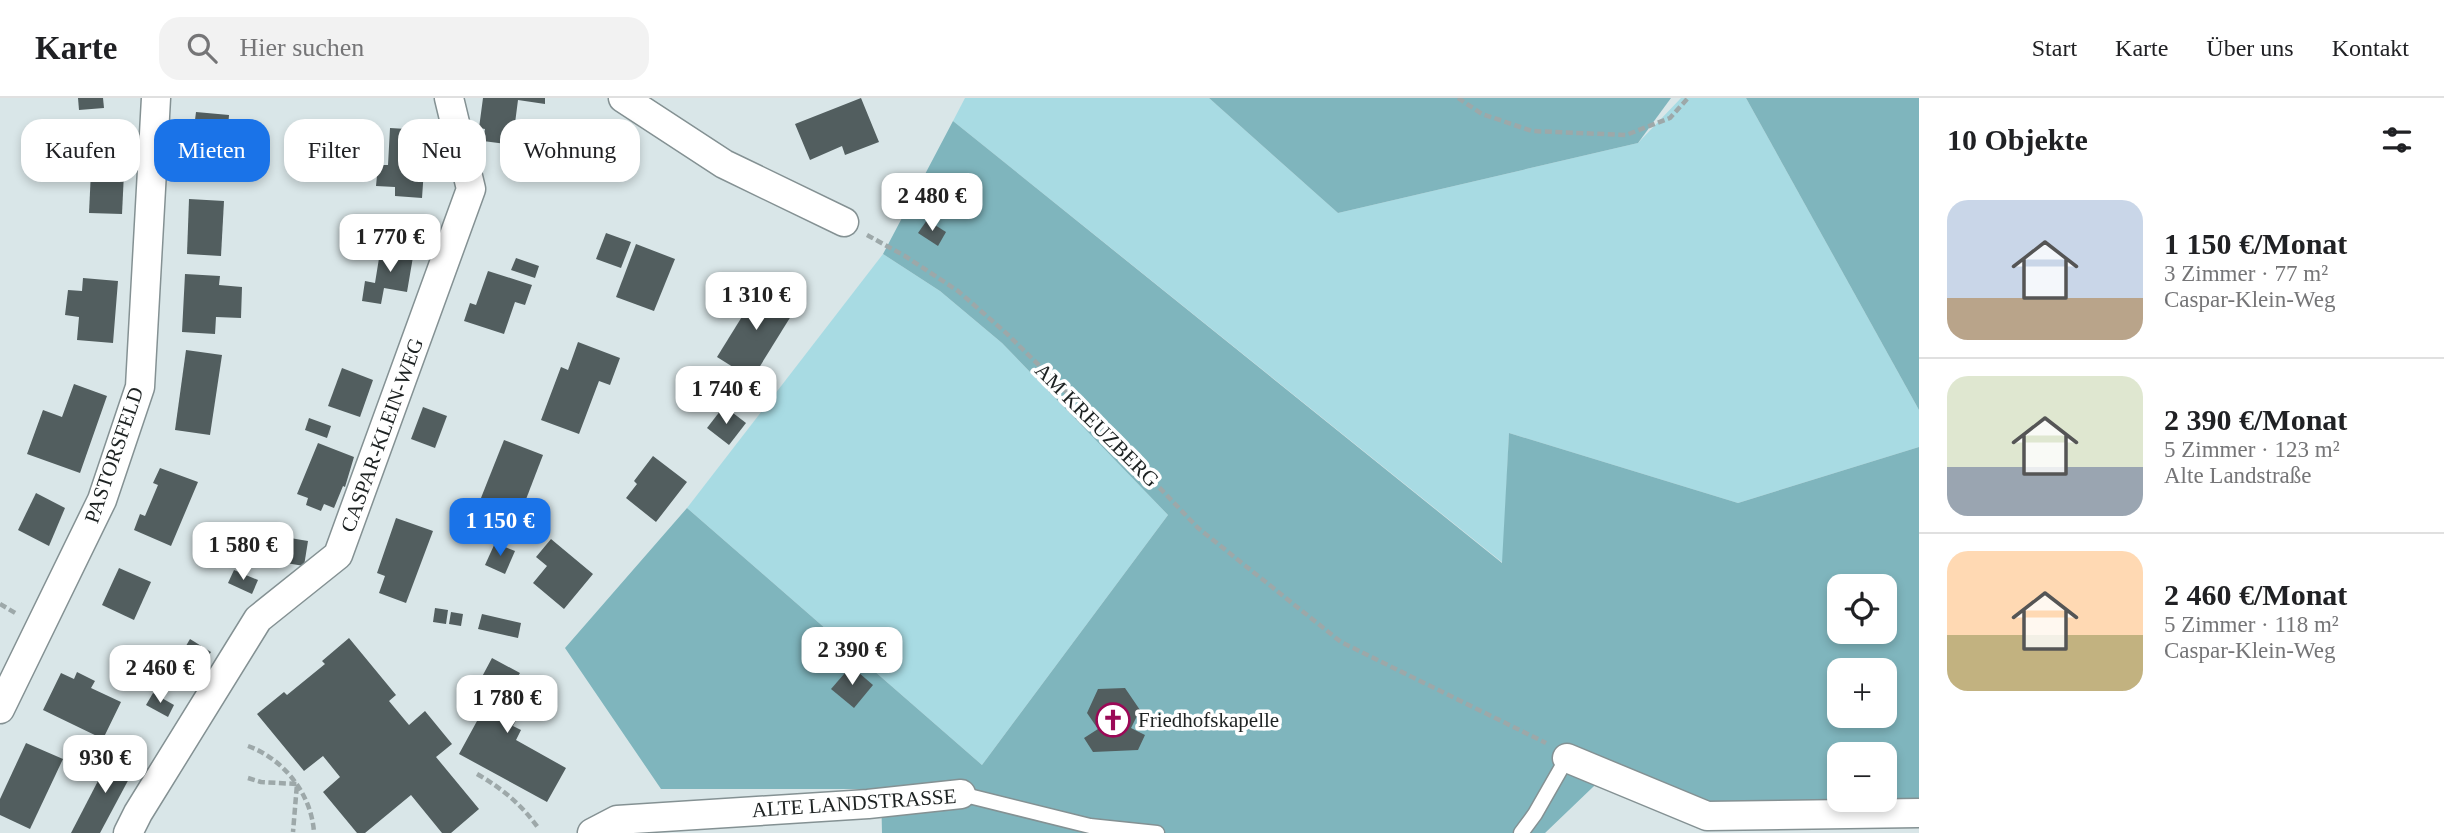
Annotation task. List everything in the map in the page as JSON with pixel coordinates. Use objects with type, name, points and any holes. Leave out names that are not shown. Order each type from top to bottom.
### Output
[{"type":"street","name":"PASTORSFELD","points":[[0,709],[102,500],[140,387],[156,98]]},
{"type":"street","name":"CASPAR-KLEIN-WEG","points":[[128,833],[257,620],[338,555],[471,189],[449,98]]},
{"type":"street","points":[[623,98],[724,164],[844,222]]},
{"type":"street","points":[[1567,758],[1707,816],[1919,813]]},
{"type":"street","name":"ALTE LANDSTRASSE","points":[[592,833],[617,820],[868,804],[961,794]]},
{"type":"lane","points":[[1521,833],[1567,758]]},
{"type":"lane","name":"ALTE LANDSTRASSE","points":[[961,794],[1090,826],[1157,833]]},
{"type":"path","points":[[1458,98],[1482,114],[1532,131],[1626,135],[1670,118],[1688,98]]},
{"type":"path","name":"AM KREUZBERG","points":[[844,222],[905,256],[958,291],[1005,332],[1091,416],[1198,528],[1341,642],[1537,737],[1567,758]]},
{"type":"path","points":[[248,746],[279,764],[297,784],[309,806],[314,833]]},
{"type":"path","points":[[477,774],[511,795],[539,830]]},
{"type":"path","points":[[248,778],[261,782],[297,784]]},
{"type":"path","points":[[293,832],[297,784]]},
{"type":"shaded area","points":[[965,98],[1209,98],[1338,213],[1638,143],[1681,98],[1746,98],[1919,410],[1919,447],[1738,503],[1509,433],[1503,563],[953,121]]},
{"type":"shaded area","points":[[1209,98],[1671,98],[1638,143],[1338,213]]},
{"type":"shaded area","points":[[1746,98],[1919,98],[1919,410]]},
{"type":"shaded area","points":[[953,121],[1502,563],[1509,433],[1738,503],[1919,447],[1919,798],[1897,799],[1897,742],[1827,742],[1827,801],[1709,804],[1617,764],[1545,833],[882,833],[881,789],[661,789],[565,648],[687,508],[982,765],[1168,515],[1002,343],[940,291],[883,254]]},
{"type":"shaded area","points":[[883,254],[940,291],[1002,343],[1168,515],[982,765],[687,508]]},
{"type":"building","points":[[78,98],[103,98],[104,108],[79,110]]},
{"type":"building","points":[[483,98],[545,98],[545,104],[518,100],[516,119],[500,119],[500,143],[486,141],[486,119],[480,119]]},
{"type":"building","points":[[861,98],[879,142],[845,155],[842,146],[810,160],[795,124]]},
{"type":"building","points":[[196,112],[229,115],[229,119],[195,119]]},
{"type":"building","points":[[390,128],[398,128],[398,182],[423,182],[422,198],[395,196],[395,187],[376,186],[376,182],[384,182],[384,165],[388,165]]},
{"type":"building","points":[[90,182],[124,182],[122,214],[89,213]]},
{"type":"building","points":[[189,199],[224,201],[221,256],[187,254]]},
{"type":"building","points":[[927,220],[946,232],[938,246],[918,233]]},
{"type":"building","points":[[341,225],[366,228],[364,241],[340,238]]},
{"type":"building","points":[[606,233],[631,242],[621,268],[596,259]]},
{"type":"building","points":[[636,244],[675,259],[654,311],[616,297]]},
{"type":"building","points":[[381,246],[414,251],[407,292],[384,288],[381,304],[362,301],[365,281],[375,283]]},
{"type":"building","points":[[516,258],[539,266],[535,278],[511,270]]},
{"type":"building","points":[[488,271],[532,285],[525,305],[515,302],[504,334],[464,321],[470,303],[476,305]]},
{"type":"building","points":[[185,274],[220,276],[219,285],[242,287],[241,318],[216,317],[215,334],[182,332]]},
{"type":"building","points":[[83,278],[118,281],[113,343],[77,340],[79,317],[65,315],[68,290],[82,291]]},
{"type":"building","points":[[761,286],[796,308],[752,379],[717,357]]},
{"type":"building","points":[[578,342],[620,358],[610,385],[599,381],[579,434],[541,420],[561,367],[568,370]]},
{"type":"building","points":[[186,350],[222,355],[210,435],[175,430]]},
{"type":"building","points":[[342,368],[373,380],[360,417],[328,406]]},
{"type":"building","points":[[74,384],[107,396],[80,473],[27,454],[43,410],[62,417]]},
{"type":"building","points":[[724,406],[746,423],[729,445],[707,428]]},
{"type":"building","points":[[423,407],[447,416],[435,448],[411,439]]},
{"type":"building","points":[[309,418],[331,426],[327,438],[305,430]]},
{"type":"building","points":[[504,440],[543,455],[515,528],[475,513]]},
{"type":"building","points":[[318,443],[354,457],[345,487],[343,486],[334,508],[324,504],[321,511],[306,505],[308,498],[297,494]]},
{"type":"building","points":[[653,456],[687,482],[656,522],[626,498],[637,484],[634,481]]},
{"type":"building","points":[[160,468],[198,482],[171,546],[134,530],[140,514],[145,516],[158,485],[153,483]]},
{"type":"building","points":[[36,493],[65,508],[49,546],[18,530]]},
{"type":"building","points":[[396,518],[433,531],[406,603],[379,593],[385,576],[377,573]]},
{"type":"building","points":[[284,537],[308,541],[304,566],[280,562]]},
{"type":"building","points":[[551,539],[593,574],[564,609],[533,583],[547,566],[536,557]]},
{"type":"building","points":[[495,543],[515,551],[505,574],[485,565]]},
{"type":"building","points":[[119,568],[151,582],[134,620],[102,605]]},
{"type":"building","points":[[234,570],[258,580],[252,594],[228,583]]},
{"type":"building","points":[[435,608],[448,610],[446,624],[433,622]]},
{"type":"building","points":[[451,612],[463,614],[461,626],[449,624]]},
{"type":"building","points":[[482,614],[521,623],[518,638],[478,629]]},
{"type":"building","points":[[349,638],[396,695],[389,701],[409,725],[425,711],[452,744],[436,757],[479,809],[451,833],[442,833],[411,795],[365,833],[357,833],[323,792],[340,777],[323,756],[304,771],[257,714],[284,692],[287,695],[325,664],[322,661]]},
{"type":"building","points":[[190,639],[211,652],[204,663],[183,651]]},
{"type":"building","points":[[492,658],[520,673],[513,685],[530,694],[513,726],[521,730],[516,740],[566,768],[547,802],[459,754],[483,710],[469,701]]},
{"type":"building","points":[[851,666],[873,685],[854,708],[831,689]]},
{"type":"building","points":[[77,672],[95,681],[91,688],[121,702],[103,739],[43,710],[61,673],[74,679]]},
{"type":"building","name":"Friedhofskapelle","points":[[1125,688],[1140,710],[1131,728],[1145,735],[1138,750],[1093,752],[1084,738],[1098,729],[1087,713],[1098,689]]},
{"type":"building","points":[[153,693],[174,705],[168,717],[146,705]]},
{"type":"building","points":[[26,743],[63,759],[30,829],[0,815],[0,799]]},
{"type":"building","points":[[113,752],[135,763],[131,775],[100,833],[71,833]]},
{"type":"place","name":"Friedhofskapelle","points":[[1113,720]]}]
